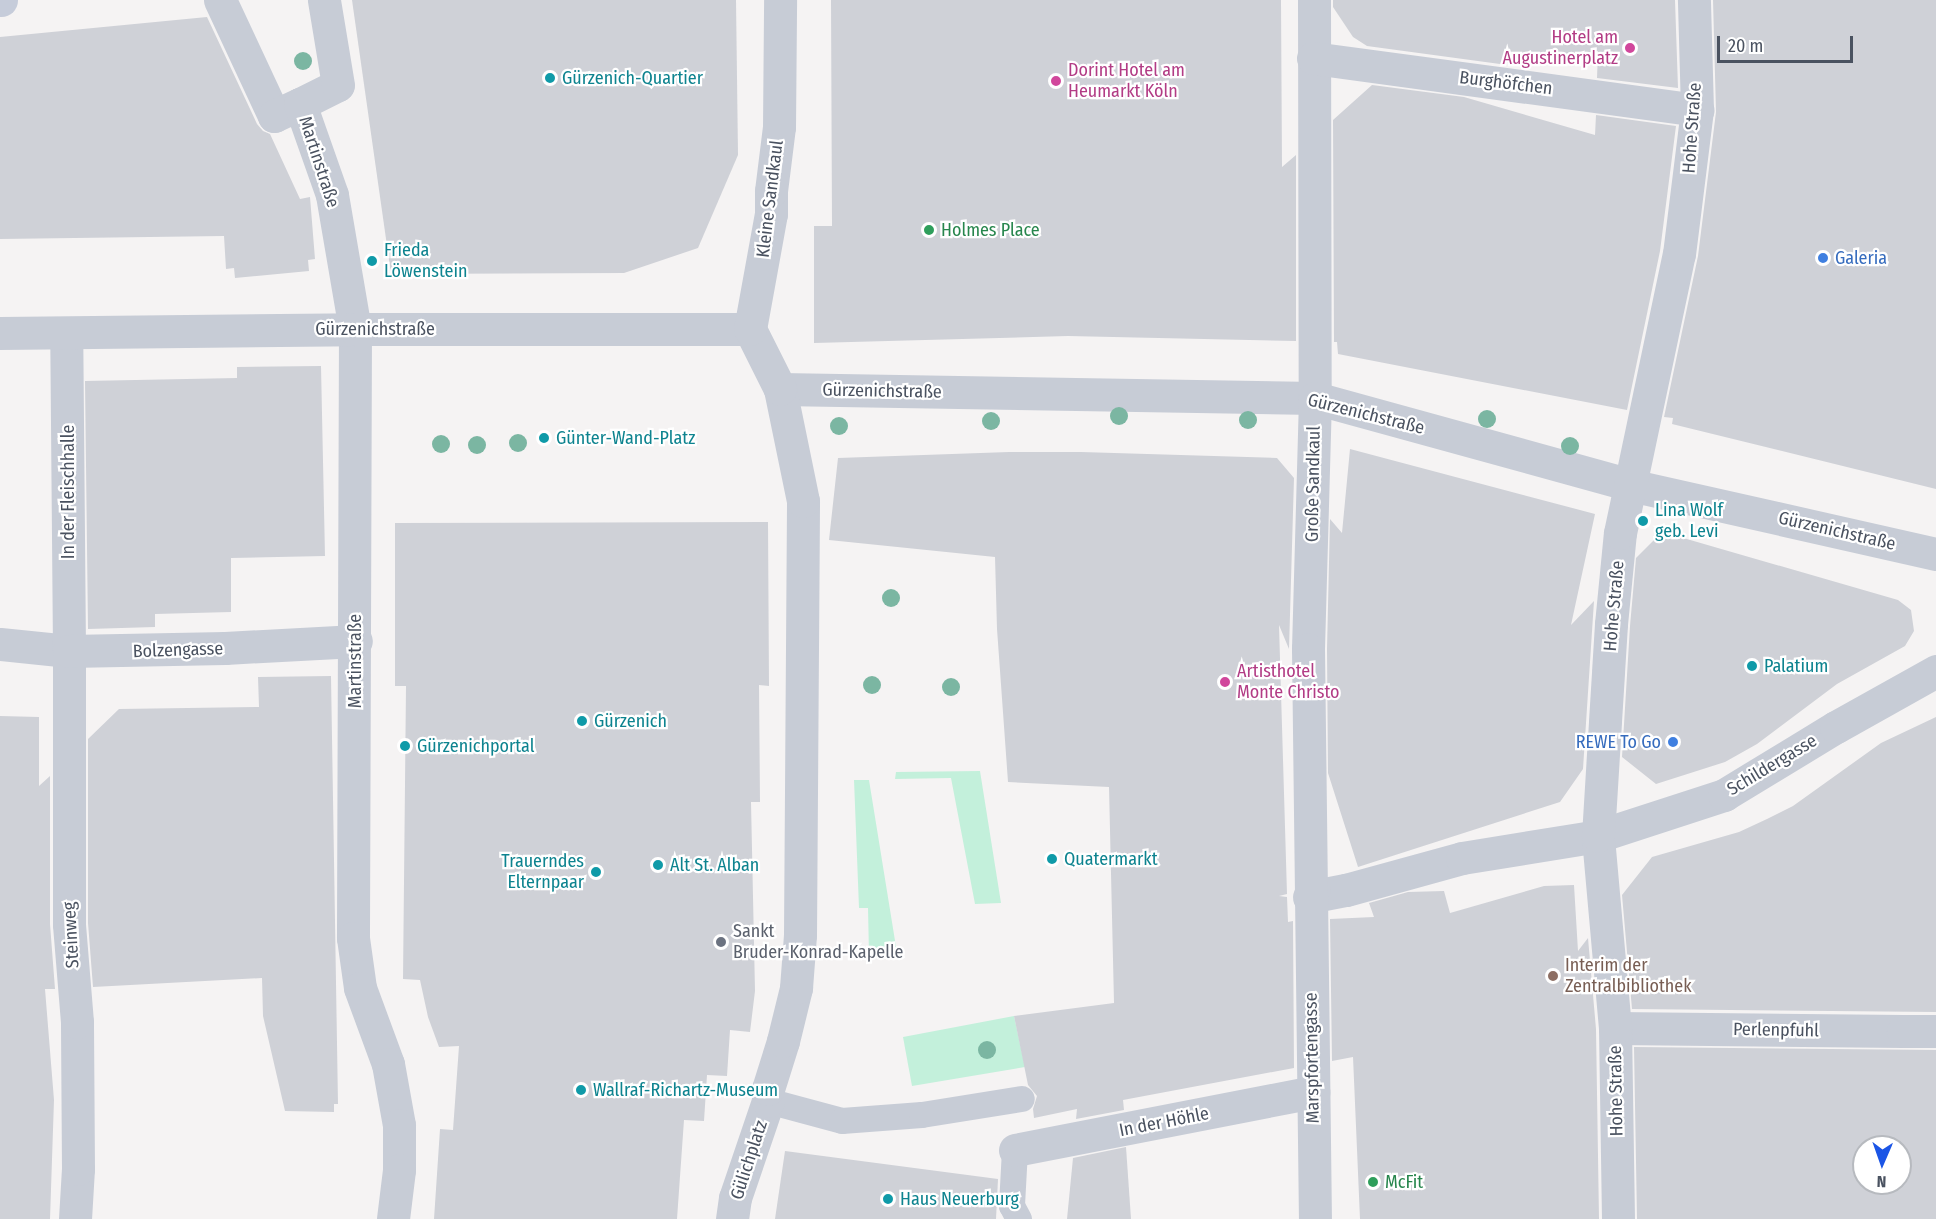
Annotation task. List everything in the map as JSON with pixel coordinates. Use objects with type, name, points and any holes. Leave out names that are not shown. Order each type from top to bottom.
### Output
[{"type":"street","name":"Martinstraße","points":[[219,0],[274,116],[338,85],[324,0]]},
{"type":"street","name":"Kleine Sandkaul","points":[[750,329],[771,214],[771,191],[779,127],[780,0]]},
{"type":"street","name":"Große Sandkaul","points":[[1310,897],[1308,650],[1315,398],[1314,0]]},
{"type":"street","name":"Hohe Straße","points":[[1618,1219],[1615,1028],[1598,837],[1611,624],[1620,533],[1679,254],[1697,110],[1694,0]]},
{"type":"street","name":"Burghöfchen","points":[[1313,58],[1697,110]]},
{"type":"street","name":"Martinstraße","points":[[300,104],[332,195],[355,329],[356,641],[353,938],[360,988],[388,1064],[399,1125],[399,1170],[393,1219]]},
{"type":"street","name":"Gürzenichstraße","points":[[0,333],[355,329],[750,329]]},
{"type":"street","points":[[750,329],[780,389],[803,501],[802,832],[796,988],[768,1089],[768,1101]]},
{"type":"street","name":"In der Fleischhalle","points":[[66,333],[69,651]]},
{"type":"street","name":"Gürzenichstraße","points":[[780,389],[1315,398],[1630,485],[1936,554]]},
{"type":"street","name":"Bolzengasse","points":[[0,644],[69,651],[225,648],[356,641]]},
{"type":"street","name":"Steinweg","points":[[69,651],[69,924],[77,1033],[78,1169],[75,1219]]},
{"type":"street","name":"Schildergasse","points":[[1598,837],[1724,795],[1836,727],[1936,671]]},
{"type":"street","points":[[1310,897],[1346,890],[1462,858],[1598,837]]},
{"type":"street","name":"Marspfortengasse","points":[[1310,897],[1315,1219]]},
{"type":"street","name":"Perlenpfuhl","points":[[1615,1028],[1936,1031]]},
{"type":"street","name":"In der Höhle","points":[[1015,1150],[1313,1092]]},
{"type":"street","name":"Gülichplatz","points":[[732,1219],[735,1198],[768,1101]]},
{"type":"lane","points":[[768,1101],[842,1121],[922,1115],[1022,1098]]},
{"type":"lane","points":[[1015,1150],[1012,1206],[1019,1219]]},
{"type":"green space","points":[[980,771],[1001,903],[975,904],[951,778],[895,779],[896,772]]},
{"type":"green space","points":[[854,780],[869,780],[897,953],[869,955],[868,908],[859,908]]},
{"type":"green space","points":[[1014,1016],[1025,1067],[912,1086],[903,1037]]},
{"type":"building","name":"Gürzenich-Quartier","points":[[352,0],[736,0],[738,155],[698,248],[624,273],[391,274]]},
{"type":"building","points":[[831,0],[1281,0],[1282,167],[1296,155],[1296,341],[1068,336],[814,343],[814,226],[832,226]]},
{"type":"building","points":[[1333,0],[1675,0],[1678,88],[1597,78],[1598,51],[1500,64],[1367,46],[1353,37],[1333,7]]},
{"type":"building","name":"Galeria","points":[[1713,0],[1936,0],[1936,489],[1672,424],[1673,418],[1664,417],[1698,256],[1716,112]]},
{"type":"building","points":[[207,17],[257,124],[263,131],[270,134],[300,199],[310,197],[315,259],[308,260],[309,271],[235,278],[234,268],[226,269],[224,236],[0,239],[0,37]]},
{"type":"building","points":[[1372,85],[1464,97],[1595,135],[1596,115],[1676,126],[1660,251],[1627,410],[1338,354],[1337,342],[1334,342],[1333,120]]},
{"type":"building","points":[[321,366],[325,556],[231,558],[231,612],[155,614],[155,627],[88,629],[85,381],[237,378],[237,367]]},
{"type":"building","points":[[1350,449],[1595,514],[1571,625],[1594,601],[1583,769],[1560,802],[1358,867],[1328,773],[1327,649],[1330,519],[1342,533]]},
{"type":"building","points":[[1009,452],[1277,458],[1294,478],[1289,649],[1279,625],[1287,894],[1279,896],[1287,897],[1288,922],[1293,921],[1294,1068],[1123,1100],[1124,1110],[1076,1119],[1077,1109],[1034,1118],[1033,1109],[1037,1096],[1028,1085],[1014,1016],[1114,1003],[1109,787],[1008,782],[997,629],[995,557],[829,540],[838,458]]},
{"type":"building","points":[[768,522],[769,686],[759,685],[760,802],[751,802],[755,991],[750,1032],[730,1030],[727,1076],[707,1075],[704,1121],[684,1120],[677,1219],[434,1219],[440,1129],[453,1130],[459,1046],[439,1047],[428,1017],[420,980],[403,979],[406,686],[395,686],[395,523]]},
{"type":"building","name":"Palatium","points":[[1673,535],[1898,600],[1911,610],[1914,631],[1905,646],[1837,684],[1757,744],[1725,762],[1656,784],[1622,757],[1630,626],[1636,558],[1654,540]]},
{"type":"building","points":[[331,676],[338,1104],[334,1104],[334,1112],[285,1111],[263,1016],[262,978],[93,987],[88,923],[88,739],[119,709],[259,707],[258,677]]},
{"type":"building","points":[[0,716],[39,717],[39,786],[50,776],[50,924],[55,989],[45,989],[54,1100],[50,1219],[0,1219]]},
{"type":"building","points":[[1936,717],[1936,1012],[1632,1009],[1622,895],[1652,857],[1739,832],[1767,819],[1793,806],[1881,743]]},
{"type":"building","points":[[1574,885],[1578,951],[1588,938],[1596,1029],[1599,1219],[1360,1219],[1353,1057],[1332,1061],[1330,919],[1374,917],[1369,903],[1408,892],[1444,891],[1450,913],[1544,886]]},
{"type":"building","points":[[1634,1047],[1936,1050],[1936,1219],[1637,1219]]},
{"type":"building","name":"Haus Neuerburg","points":[[1126,1147],[1131,1219],[1067,1219],[1073,1158]]},
{"type":"building","name":"Haus Neuerburg","points":[[785,1151],[998,1179],[996,1219],[775,1219]]},
{"type":"place","name":"Hotel am Augustinerplatz","points":[[1630,48]]},
{"type":"place","name":"Gürzenich-Quartier","points":[[550,78]]},
{"type":"place","name":"Dorint Hotel am Heumarkt Köln","points":[[1056,81]]},
{"type":"place","name":"Holmes Place","points":[[929,230]]},
{"type":"place","name":"Galeria","points":[[1823,258]]},
{"type":"place","name":"Frieda Löwenstein","points":[[372,261]]},
{"type":"place","name":"Günter-Wand-Platz","points":[[544,438]]},
{"type":"place","name":"Lina Wolf geb. Levi","points":[[1643,521]]},
{"type":"place","name":"Palatium","points":[[1752,666]]},
{"type":"place","name":"Artisthotel Monte Christo","points":[[1225,682]]},
{"type":"place","name":"Gürzenich","points":[[582,721]]},
{"type":"place","name":"REWE To Go","points":[[1673,742]]},
{"type":"place","name":"Gürzenichportal","points":[[405,746]]},
{"type":"place","name":"Quatermarkt","points":[[1052,859]]},
{"type":"place","name":"Alt St. Alban","points":[[658,865]]},
{"type":"place","name":"Trauerndes Elternpaar","points":[[596,872]]},
{"type":"place","name":"Sankt Bruder-Konrad-Kapelle","points":[[721,942]]},
{"type":"place","name":"Interim der Zentralbibliothek","points":[[1553,976]]},
{"type":"place","name":"Wallraf-Richartz-Museum","points":[[581,1090]]},
{"type":"place","name":"McFit","points":[[1373,1182]]},
{"type":"place","name":"Haus Neuerburg","points":[[888,1199]]}]
